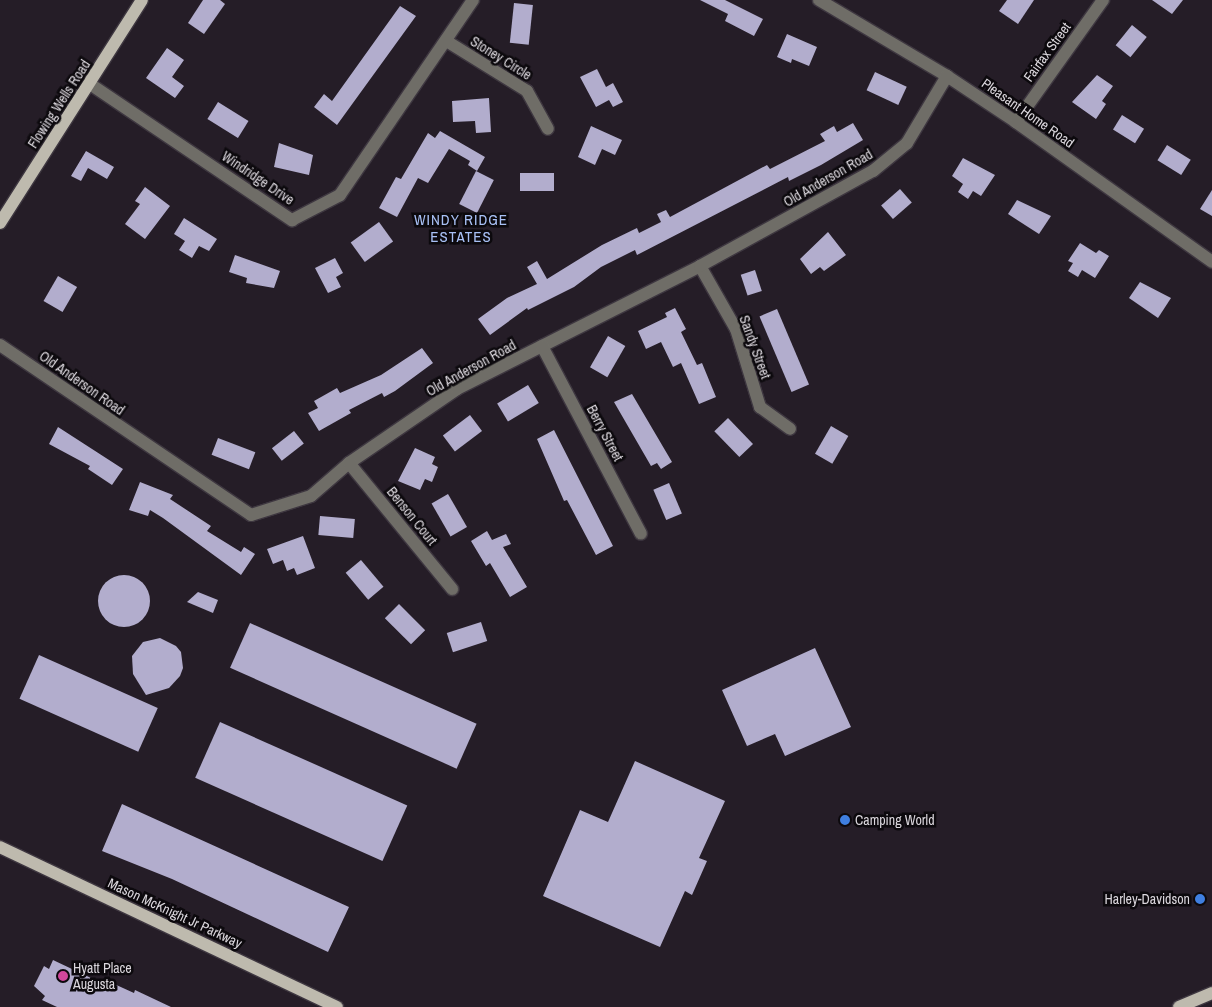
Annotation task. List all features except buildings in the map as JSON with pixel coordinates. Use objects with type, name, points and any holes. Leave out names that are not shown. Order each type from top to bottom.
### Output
[{"type":"main road","name":"Flowing Wells Road","points":[[0,223],[142,0]]},
{"type":"main road","name":"Mason McKnight Jr Parkway","points":[[0,847],[337,1007]]},
{"type":"main road","points":[[1179,1007],[1212,993]]},
{"type":"street","name":"Windridge Drive","points":[[90,84],[292,220],[340,195],[448,42],[474,0]]},
{"type":"street","name":"Pleasant Home Road","points":[[819,0],[947,76],[1016,122],[1212,262]]},
{"type":"street","name":"Fairfax Street","points":[[1016,122],[1103,0]]},
{"type":"street","name":"Stoney Circle","points":[[448,42],[527,91],[548,129]]},
{"type":"street","name":"Old Anderson Road","points":[[0,345],[251,515],[311,496],[349,463],[458,390],[700,266],[873,172],[907,143],[947,76]]},
{"type":"street","name":"Sandy Street","points":[[700,266],[736,329],[760,407],[790,429]]},
{"type":"street","name":"Berry Street","points":[[542,346],[641,534]]},
{"type":"street","name":"Benson Court","points":[[349,463],[452,589]]},
{"type":"place","name":"Camping World","points":[[845,820]]},
{"type":"place","name":"Harley-Davidson","points":[[1200,899]]},
{"type":"place","name":"Hyatt Place Augusta","points":[[63,976]]},
{"type":"district","name":"WINDY RIDGE ESTATES","points":[[461,228]]}]
